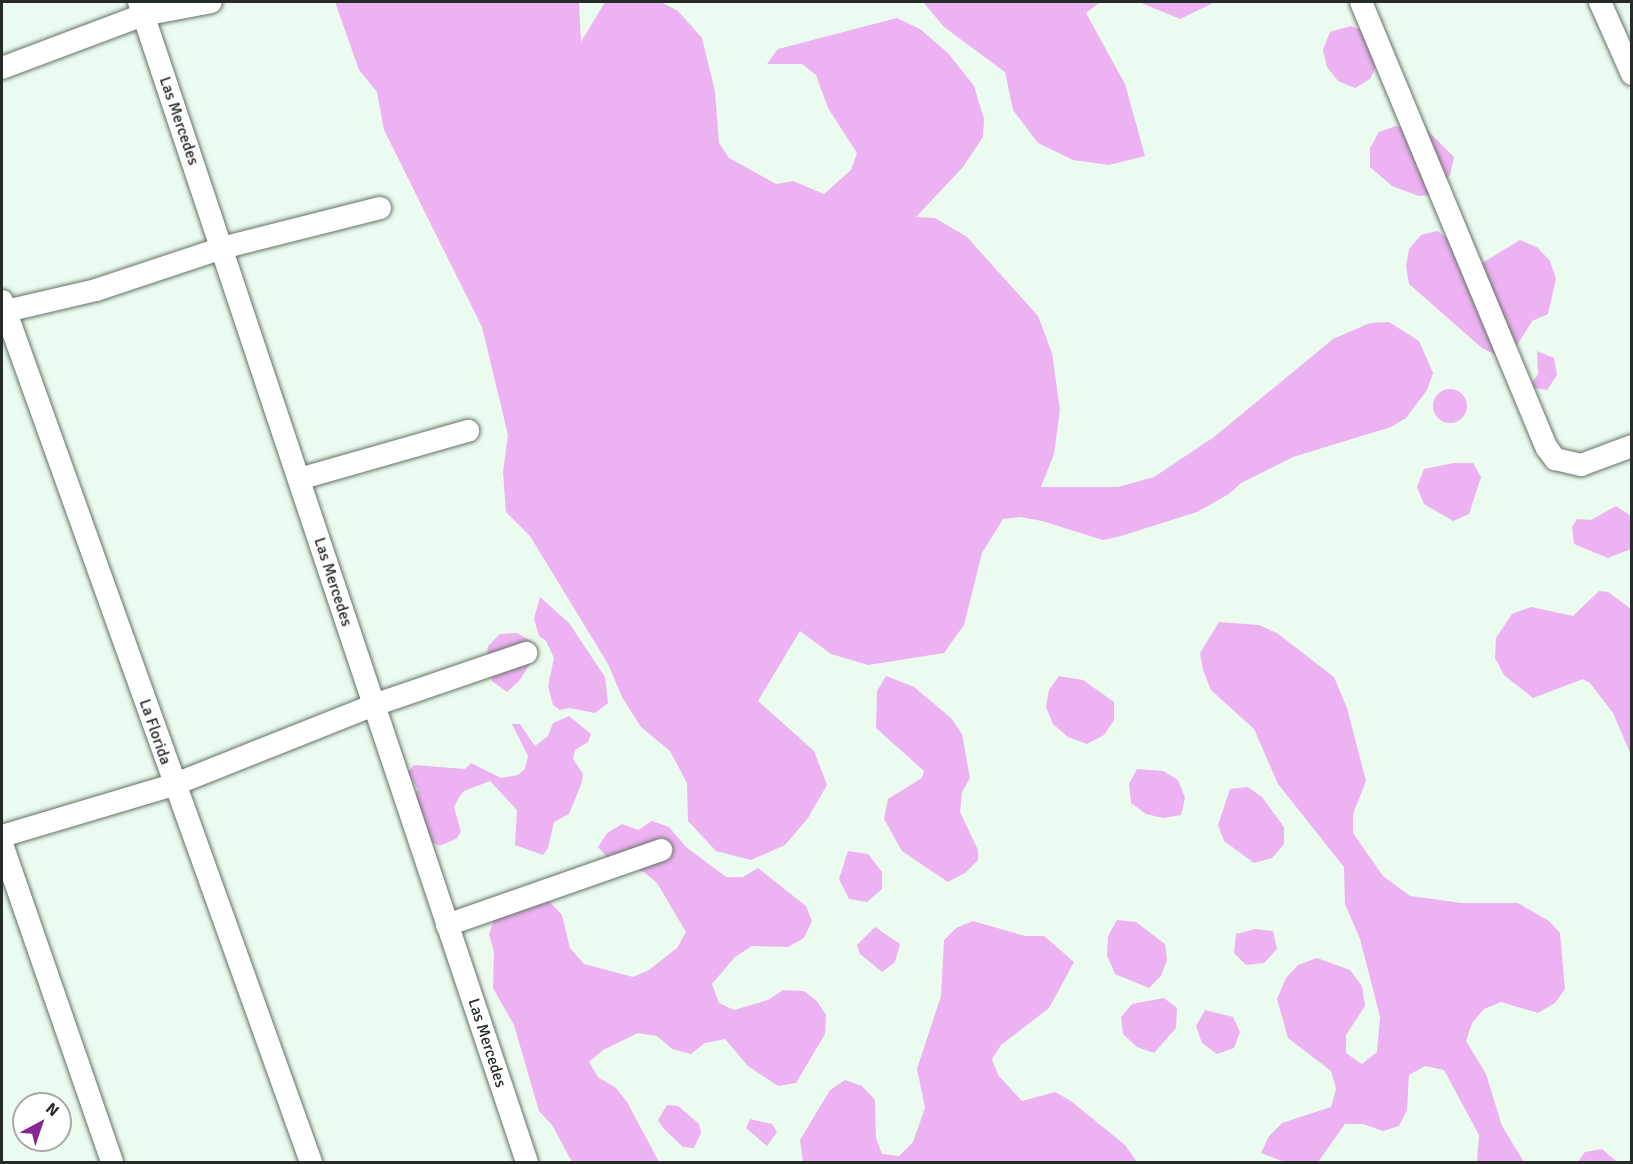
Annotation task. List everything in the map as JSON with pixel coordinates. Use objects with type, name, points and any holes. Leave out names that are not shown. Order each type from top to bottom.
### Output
[{"type":"street","points":[[2,68],[141,8],[211,2]]},
{"type":"street","points":[[1361,2],[1547,448],[1555,459],[1581,465],[1632,446]]},
{"type":"street","points":[[1600,2],[1632,74]]},
{"type":"street","name":"Las Mercedes","points":[[141,8],[527,1162]]},
{"type":"street","points":[[4,306],[96,290],[222,248],[380,208]]},
{"type":"street","name":"La Florida","points":[[4,306],[173,785],[311,1162]]},
{"type":"street","points":[[299,479],[468,431]]},
{"type":"street","points":[[2,836],[173,785],[374,705],[526,653]]},
{"type":"street","points":[[2,844],[112,1162]]},
{"type":"street","points":[[447,925],[661,850]]},
{"type":"shaded area","points":[[335,2],[579,2],[581,42],[605,2],[661,2],[678,11],[702,38],[715,91],[719,143],[729,158],[776,184],[793,181],[824,194],[851,170],[857,153],[828,108],[816,75],[802,64],[767,64],[778,49],[897,18],[920,29],[948,53],[974,86],[984,119],[983,137],[963,167],[916,217],[935,218],[967,237],[1038,316],[1052,353],[1060,410],[1054,454],[1041,487],[1118,487],[1154,477],[1214,437],[1333,339],[1370,323],[1389,322],[1419,341],[1433,373],[1427,390],[1406,418],[1391,427],[1293,457],[1241,483],[1229,494],[1197,512],[1103,540],[1042,521],[1021,517],[1003,519],[982,553],[964,625],[944,653],[868,665],[831,654],[800,631],[758,701],[814,751],[827,785],[808,818],[785,845],[751,860],[716,851],[688,821],[687,783],[670,751],[641,727],[622,697],[608,664],[530,536],[506,512],[503,472],[508,435],[482,327],[384,130],[377,92],[359,70]]},
{"type":"shaded area","points":[[923,2],[1100,2],[1086,13],[1125,84],[1145,156],[1109,165],[1073,160],[1038,143],[1013,110],[1005,72],[944,27]]},
{"type":"shaded area","points":[[1139,2],[1215,2],[1180,19]]},
{"type":"shaded area","points":[[1351,26],[1369,33],[1378,62],[1370,79],[1355,88],[1338,81],[1327,67],[1323,50],[1330,32]]},
{"type":"shaded area","points":[[1396,126],[1427,130],[1454,157],[1450,175],[1430,195],[1419,196],[1392,186],[1370,167],[1370,148],[1379,132]]},
{"type":"shaded area","points":[[1437,231],[1453,242],[1474,268],[1520,240],[1537,247],[1550,261],[1556,279],[1548,314],[1532,321],[1514,350],[1498,356],[1482,348],[1409,284],[1406,266],[1409,249],[1421,235]]},
{"type":"shaded area","points":[[1537,351],[1554,358],[1557,375],[1547,390],[1529,387],[1538,374]]},
{"type":"shaded area","points":[[1450,389],[1462,394],[1467,406],[1462,418],[1450,423],[1438,418],[1433,406],[1438,394]]},
{"type":"shaded area","points":[[1454,463],[1473,463],[1481,477],[1469,514],[1453,521],[1424,504],[1417,487],[1424,469]]},
{"type":"shaded area","points":[[1616,506],[1631,516],[1631,549],[1608,558],[1574,544],[1572,527],[1577,519],[1591,520]]},
{"type":"shaded area","points":[[1599,591],[1608,592],[1631,609],[1631,755],[1613,713],[1590,683],[1583,679],[1533,698],[1504,675],[1495,658],[1496,638],[1512,614],[1531,607],[1573,616]]},
{"type":"shaded area","points":[[540,597],[569,623],[605,677],[608,703],[595,713],[569,708],[560,710],[553,705],[548,686],[554,658],[546,641],[539,636],[534,619]]},
{"type":"shaded area","points":[[1219,622],[1259,625],[1277,633],[1334,677],[1347,708],[1366,781],[1353,814],[1353,833],[1383,876],[1410,896],[1462,903],[1518,903],[1549,921],[1560,933],[1565,989],[1555,1003],[1538,1013],[1501,1002],[1484,1009],[1472,1023],[1466,1041],[1486,1074],[1502,1126],[1524,1162],[1477,1162],[1479,1135],[1444,1070],[1425,1066],[1409,1075],[1407,1110],[1399,1126],[1383,1131],[1363,1124],[1345,1124],[1318,1162],[1285,1162],[1261,1153],[1269,1136],[1282,1123],[1331,1107],[1336,1089],[1331,1071],[1288,1038],[1277,999],[1286,978],[1298,965],[1317,958],[1350,970],[1362,986],[1365,1006],[1346,1035],[1346,1053],[1362,1064],[1377,1052],[1380,1017],[1360,939],[1345,904],[1344,867],[1278,784],[1254,729],[1211,690],[1203,670],[1200,653]]},
{"type":"shaded area","points":[[517,633],[531,641],[533,659],[519,681],[507,692],[492,681],[487,655],[488,646],[500,634]]},
{"type":"shaded area","points":[[886,676],[914,687],[951,718],[962,734],[970,778],[962,792],[960,812],[978,850],[978,860],[965,873],[948,882],[902,851],[884,819],[888,799],[922,778],[924,771],[876,728],[877,691]]},
{"type":"shaded area","points":[[1059,676],[1083,680],[1114,702],[1114,720],[1104,735],[1087,744],[1068,737],[1053,724],[1046,707],[1049,690]]},
{"type":"shaded area","points":[[569,716],[591,734],[588,742],[575,750],[573,759],[583,774],[582,782],[569,814],[554,822],[548,848],[543,855],[515,845],[517,810],[490,781],[464,791],[458,799],[454,807],[461,832],[456,839],[439,846],[432,842],[412,797],[418,790],[408,772],[414,765],[465,769],[471,763],[501,778],[518,775],[525,769],[528,756],[512,724],[520,724],[535,746],[548,736],[553,723]]},
{"type":"shaded area","points":[[1137,769],[1163,771],[1178,780],[1185,798],[1181,815],[1163,818],[1146,814],[1131,803],[1129,784]]},
{"type":"shaded area","points":[[1248,787],[1262,797],[1284,827],[1284,844],[1272,858],[1254,863],[1224,841],[1218,825],[1230,789]]},
{"type":"shaded area","points":[[652,821],[669,827],[686,847],[726,877],[743,877],[758,868],[806,906],[812,921],[804,938],[788,947],[752,946],[735,957],[712,984],[719,1003],[734,1010],[768,1000],[783,990],[804,991],[817,1001],[826,1015],[825,1034],[796,1083],[778,1086],[748,1066],[725,1039],[705,1043],[691,1054],[672,1049],[657,1036],[638,1033],[603,1050],[589,1062],[598,1077],[616,1088],[627,1102],[659,1162],[572,1162],[552,1125],[539,1111],[514,1025],[493,988],[494,952],[489,934],[502,898],[534,895],[550,902],[562,915],[570,948],[584,964],[633,977],[649,970],[677,948],[686,932],[657,883],[644,872],[610,860],[598,847],[607,833],[622,824],[638,830]]},
{"type":"shaded area","points":[[848,851],[868,854],[882,872],[882,889],[867,902],[849,899],[839,879]]},
{"type":"shaded area","points":[[1117,920],[1136,922],[1165,944],[1167,960],[1161,976],[1149,988],[1115,974],[1107,955],[1108,936]]},
{"type":"shaded area","points":[[973,921],[1025,936],[1044,936],[1074,962],[1049,1008],[1001,1045],[992,1059],[998,1075],[1022,1101],[1055,1092],[1071,1101],[1125,1145],[1137,1162],[803,1162],[800,1140],[830,1090],[845,1080],[862,1086],[875,1100],[876,1138],[882,1154],[899,1156],[913,1142],[925,1108],[917,1069],[941,996],[944,940],[956,928]]},
{"type":"shaded area","points":[[875,927],[900,944],[895,962],[882,972],[860,954],[857,945]]},
{"type":"shaded area","points":[[1255,929],[1273,931],[1277,949],[1264,963],[1246,965],[1234,953],[1236,934]]},
{"type":"shaded area","points":[[1164,998],[1177,1008],[1176,1028],[1154,1053],[1137,1047],[1123,1034],[1121,1017],[1132,1004]]},
{"type":"shaded area","points":[[1205,1010],[1233,1017],[1240,1032],[1234,1048],[1217,1054],[1202,1043],[1196,1026]]},
{"type":"shaded area","points":[[667,1105],[678,1106],[699,1124],[701,1133],[694,1148],[683,1147],[663,1128],[658,1120]]},
{"type":"shaded area","points":[[750,1119],[772,1124],[777,1132],[767,1146],[746,1128]]},
{"type":"shaded area","points":[[1602,1149],[1617,1162],[1578,1162],[1585,1152]]}]
